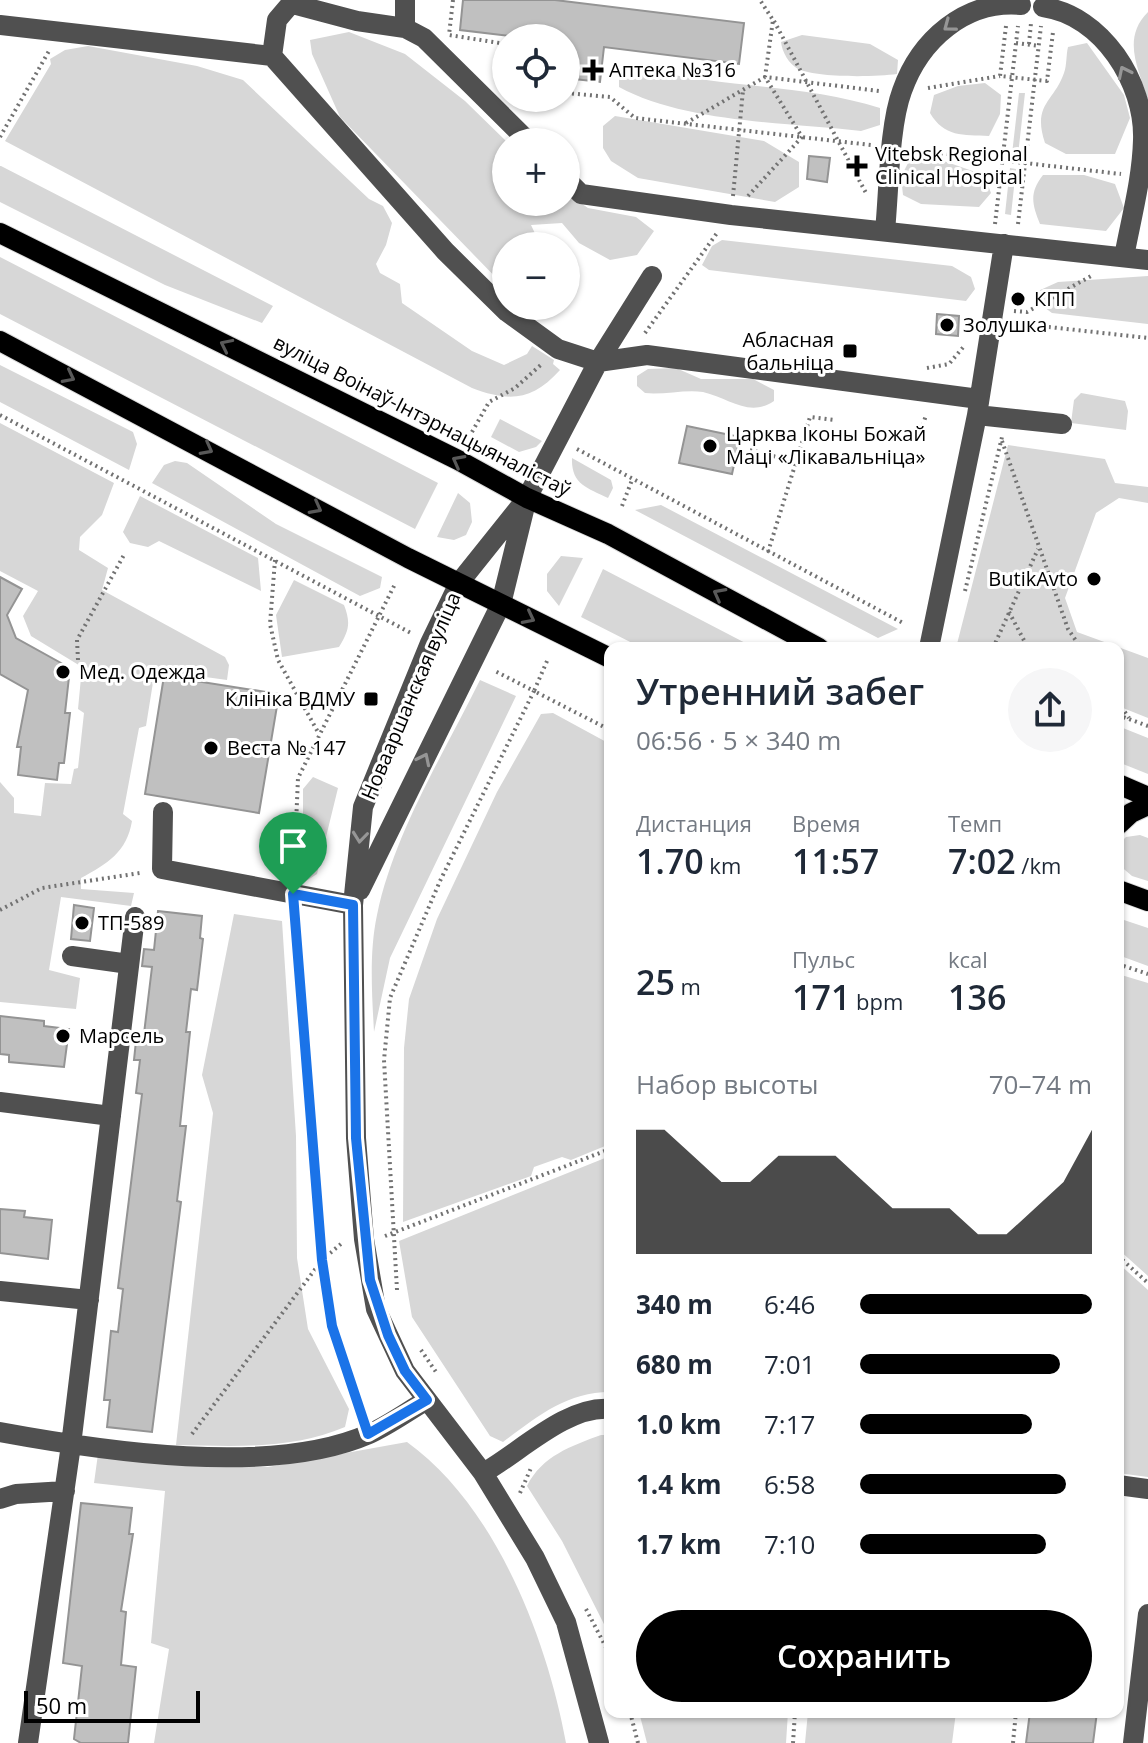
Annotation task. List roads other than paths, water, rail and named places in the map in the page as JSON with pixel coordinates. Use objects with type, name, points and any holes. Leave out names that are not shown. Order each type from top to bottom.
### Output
[{"type":"main road","name":"вуліца Воінаў-Інтэрнацыяналістаў","points":[[0,233],[458,460],[527,498],[608,534],[808,642]]},
{"type":"main road","points":[[0,341],[459,583],[604,655]]},
{"type":"main road","points":[[1124,787],[1148,797]]},
{"type":"main road","points":[[1124,819],[1148,805]]},
{"type":"main road","points":[[1124,892],[1148,901]]},
{"type":"street","points":[[405,0],[405,28]]},
{"type":"street","points":[[272,56],[277,20],[294,2],[357,21],[405,28],[424,38],[515,128]]},
{"type":"street","points":[[885,231],[901,93],[917,57],[944,28],[974,9],[1015,4]]},
{"type":"street","points":[[1049,8],[1088,22],[1116,54],[1136,95],[1144,138],[1124,257]]},
{"type":"street","points":[[0,25],[272,56],[445,251],[507,312],[558,349],[598,362],[647,355],[978,407],[1062,424]]},
{"type":"street","points":[[580,193],[731,215],[1148,260]]},
{"type":"street","points":[[930,642],[978,407],[1004,244]]},
{"type":"street","points":[[527,498],[598,362],[652,276]]},
{"type":"street","name":"Новааршанская вуліца","points":[[527,498],[459,583],[430,643],[363,807],[353,905],[356,1138],[370,1280],[388,1335],[405,1371],[427,1400],[490,1468],[566,1622],[599,1743]]},
{"type":"street","name":"Новааршанская вуліца","points":[[353,905],[501,604],[527,498]]},
{"type":"street","points":[[163,812],[162,869],[353,905]]},
{"type":"street","points":[[28,1743],[71,1445],[135,917]]},
{"type":"street","points":[[72,956],[129,964]]},
{"type":"street","points":[[0,1102],[111,1116]]},
{"type":"street","points":[[0,1291],[89,1300]]},
{"type":"street","points":[[0,1432],[71,1445],[176,1455],[265,1457],[368,1434],[427,1400]]},
{"type":"street","points":[[490,1468],[549,1428],[598,1408],[604,1408]]},
{"type":"street","points":[[1124,1486],[1148,1489]]},
{"type":"street","points":[[0,1499],[16,1494],[65,1491]]},
{"type":"street","points":[[1133,1743],[1148,1614]]},
{"type":"place","name":"Аптека №316","points":[[593,70]]},
{"type":"place","name":"Vitebsk Regional Clinical Hospital","points":[[857,166]]},
{"type":"place","name":"КПП","points":[[1018,299]]},
{"type":"place","name":"Золушка","points":[[947,325]]},
{"type":"place","name":"Абласная бальніца","points":[[850,351]]},
{"type":"place","name":"Царква Іконы Божай Маці «Лікавальніца»","points":[[710,446]]},
{"type":"place","name":"ButikAvto","points":[[1094,579]]},
{"type":"place","name":"Мед. Одежда","points":[[63,672]]},
{"type":"place","name":"Клініка ВДМУ","points":[[371,699]]},
{"type":"place","name":"Веста № 147","points":[[211,748]]},
{"type":"place","name":"ТП-589","points":[[82,923]]},
{"type":"place","name":"Марсель","points":[[63,1036]]}]
